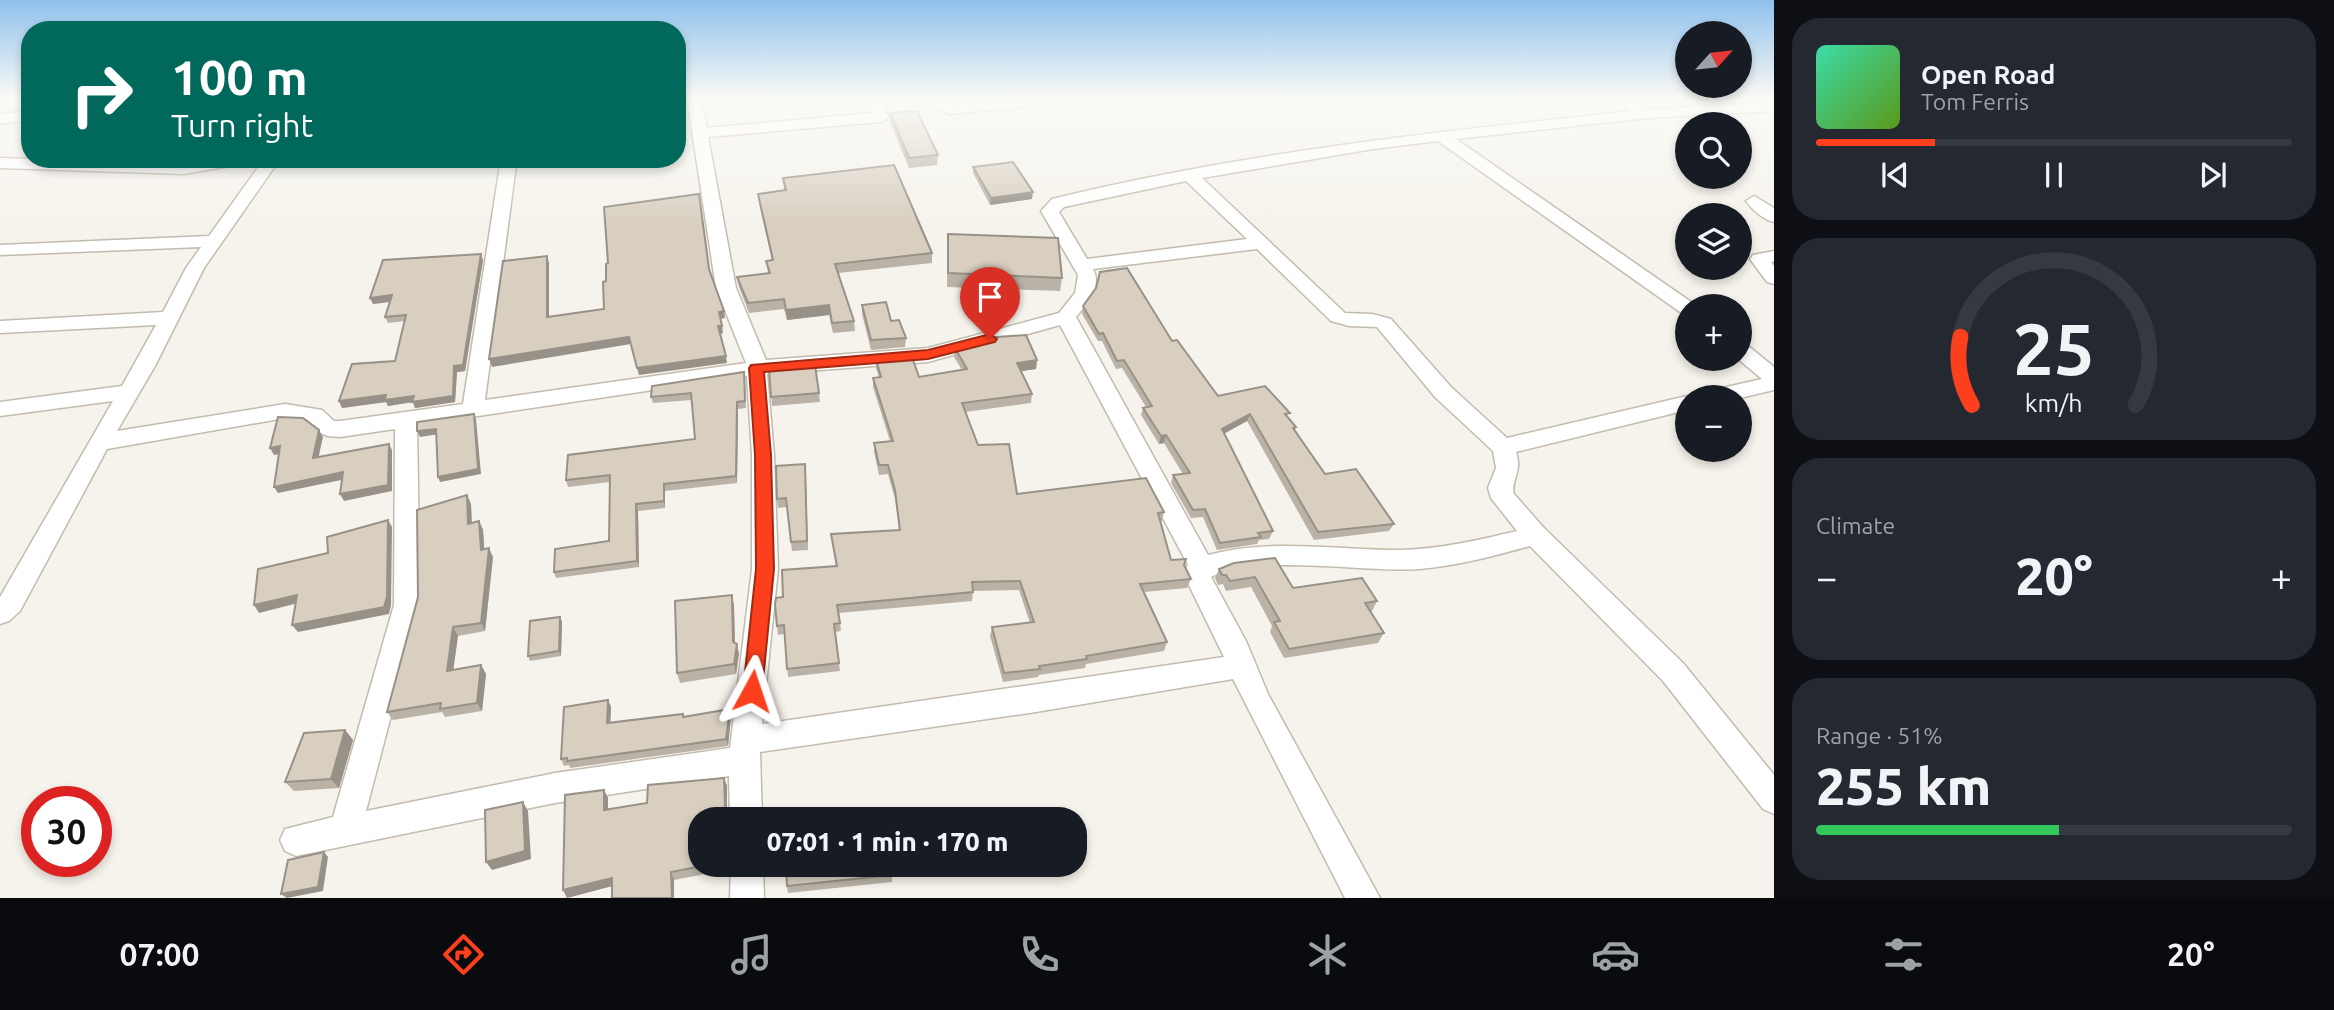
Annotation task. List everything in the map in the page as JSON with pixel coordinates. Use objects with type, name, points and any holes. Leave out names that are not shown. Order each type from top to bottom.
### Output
[{"type":"street","points":[[701,140],[726,288],[756,361],[763,455],[765,569],[746,749],[746,807]]},
{"type":"street","points":[[99,442],[285,411],[314,415],[332,429],[756,368],[928,355],[1066,317],[1084,294],[1087,275],[1062,235],[1051,208],[1064,201],[1191,175],[1408,140]]},
{"type":"street","points":[[1447,140],[1675,300]]},
{"type":"street","points":[[0,163],[21,164]]},
{"type":"street","points":[[153,168],[190,168]]},
{"type":"street","points":[[0,613],[11,603],[99,442],[145,366],[195,268],[266,168]]},
{"type":"street","points":[[472,409],[508,168]]},
{"type":"street","points":[[1191,175],[1338,317],[1344,320],[1384,323],[1443,392],[1503,447],[1509,463],[1508,474],[1500,488],[1503,498],[1535,535],[1673,672],[1774,799]]},
{"type":"street","points":[[1754,201],[1774,217]]},
{"type":"street","points":[[0,250],[213,241]]},
{"type":"street","points":[[1080,265],[1261,243]]},
{"type":"street","points":[[1774,256],[1759,259],[1774,278]]},
{"type":"street","points":[[1066,317],[1202,567]]},
{"type":"street","points":[[0,327],[169,318]]},
{"type":"street","points":[[1752,361],[1774,380]]},
{"type":"street","points":[[1752,386],[1774,380]]},
{"type":"street","points":[[0,409],[128,392]]},
{"type":"street","points":[[1503,447],[1675,406]]},
{"type":"street","points":[[345,829],[407,606],[406,419]]},
{"type":"street","points":[[1363,898],[1258,703],[1236,649],[1196,573],[1212,563],[1278,556],[1366,560],[1419,559],[1535,535]]},
{"type":"street","points":[[296,840],[555,788],[682,771],[746,749],[1241,666]]},
{"type":"street","points":[[747,877],[747,898]]},
{"type":"building","points":[[901,140],[931,140],[938,155],[909,158]]},
{"type":"building","points":[[1013,162],[1033,192],[991,198],[973,167]]},
{"type":"building","points":[[894,165],[932,253],[835,264],[854,321],[832,323],[829,305],[786,310],[784,299],[748,303],[737,277],[770,273],[766,261],[773,260],[758,194],[786,190],[783,178]]},
{"type":"building","points":[[699,194],[709,269],[724,311],[719,312],[722,326],[718,326],[726,356],[637,368],[629,337],[489,359],[503,261],[547,256],[547,317],[604,309],[603,282],[606,281],[608,263],[604,207]]},
{"type":"building","points":[[948,234],[1058,238],[1062,278],[948,273]]},
{"type":"building","points":[[481,254],[463,365],[454,366],[453,396],[412,402],[414,396],[385,400],[386,395],[339,401],[352,364],[395,361],[406,315],[385,317],[392,295],[370,298],[383,260]]},
{"type":"building","points":[[1127,268],[1172,341],[1177,340],[1218,396],[1265,386],[1290,413],[1285,414],[1325,474],[1356,469],[1394,524],[1318,532],[1250,414],[1222,429],[1273,531],[1258,533],[1261,537],[1220,543],[1205,509],[1193,510],[1173,475],[1190,473],[1166,435],[1161,436],[1143,408],[1152,406],[1124,360],[1117,361],[1103,333],[1099,334],[1083,306],[1096,288],[1100,272]]},
{"type":"building","points":[[886,302],[891,321],[899,320],[906,338],[871,340],[862,305]]},
{"type":"building","points":[[1026,335],[1037,360],[1017,363],[1032,394],[962,403],[978,445],[1009,444],[1017,494],[1146,478],[1164,512],[1158,513],[1171,560],[1186,559],[1184,565],[1191,579],[1140,584],[1167,642],[1039,666],[1040,669],[1004,673],[992,627],[1034,622],[1020,581],[972,582],[973,592],[837,605],[840,623],[834,624],[839,663],[787,669],[784,625],[777,626],[775,604],[776,598],[783,597],[782,570],[837,566],[831,534],[900,530],[895,490],[888,465],[879,465],[874,443],[893,441],[873,378],[881,377],[876,360],[912,357],[919,377],[967,369],[955,348],[996,337]]},
{"type":"building","points":[[815,365],[819,393],[771,397],[769,368]]},
{"type":"building","points":[[744,372],[745,401],[737,402],[736,476],[664,484],[664,501],[636,504],[637,561],[554,572],[555,549],[609,541],[610,475],[566,480],[568,455],[695,439],[691,393],[651,397],[652,386]]},
{"type":"building","points":[[474,414],[478,469],[438,477],[436,429],[417,431],[417,422]]},
{"type":"building","points":[[278,417],[303,418],[319,430],[313,458],[389,444],[388,485],[340,494],[343,472],[274,487],[280,446],[270,448]]},
{"type":"building","points":[[805,464],[807,541],[791,542],[786,498],[777,499],[776,466]]},
{"type":"building","points":[[467,495],[468,524],[479,521],[481,550],[489,548],[481,623],[453,627],[447,671],[481,665],[477,703],[440,709],[441,703],[387,712],[418,597],[417,510]]},
{"type":"building","points":[[388,520],[387,597],[384,607],[292,625],[297,595],[254,605],[258,569],[328,553],[327,537]]},
{"type":"building","points":[[1275,558],[1293,588],[1362,578],[1377,601],[1365,603],[1384,633],[1289,649],[1274,622],[1280,621],[1255,577],[1230,581],[1219,569],[1234,563]]},
{"type":"building","points":[[732,595],[733,642],[737,644],[734,664],[677,673],[675,601]]},
{"type":"building","points":[[560,617],[559,651],[528,656],[530,621]]},
{"type":"building","points":[[608,700],[607,723],[683,714],[683,717],[730,709],[726,739],[567,761],[567,758],[561,759],[564,707]]},
{"type":"building","points":[[345,730],[331,779],[285,782],[304,733]]},
{"type":"building","points":[[724,778],[725,807],[688,807],[688,869],[671,872],[672,898],[612,898],[612,878],[563,890],[565,795],[604,790],[604,810],[647,803],[648,785]]},
{"type":"building","points":[[523,802],[525,851],[486,862],[485,810]]},
{"type":"building","points":[[324,852],[318,887],[281,894],[288,860]]},
{"type":"building","points":[[787,877],[873,877],[787,886]]},
{"type":"route","points":[[752,691],[765,569],[763,455],[756,368],[928,355],[990,339]]}]
